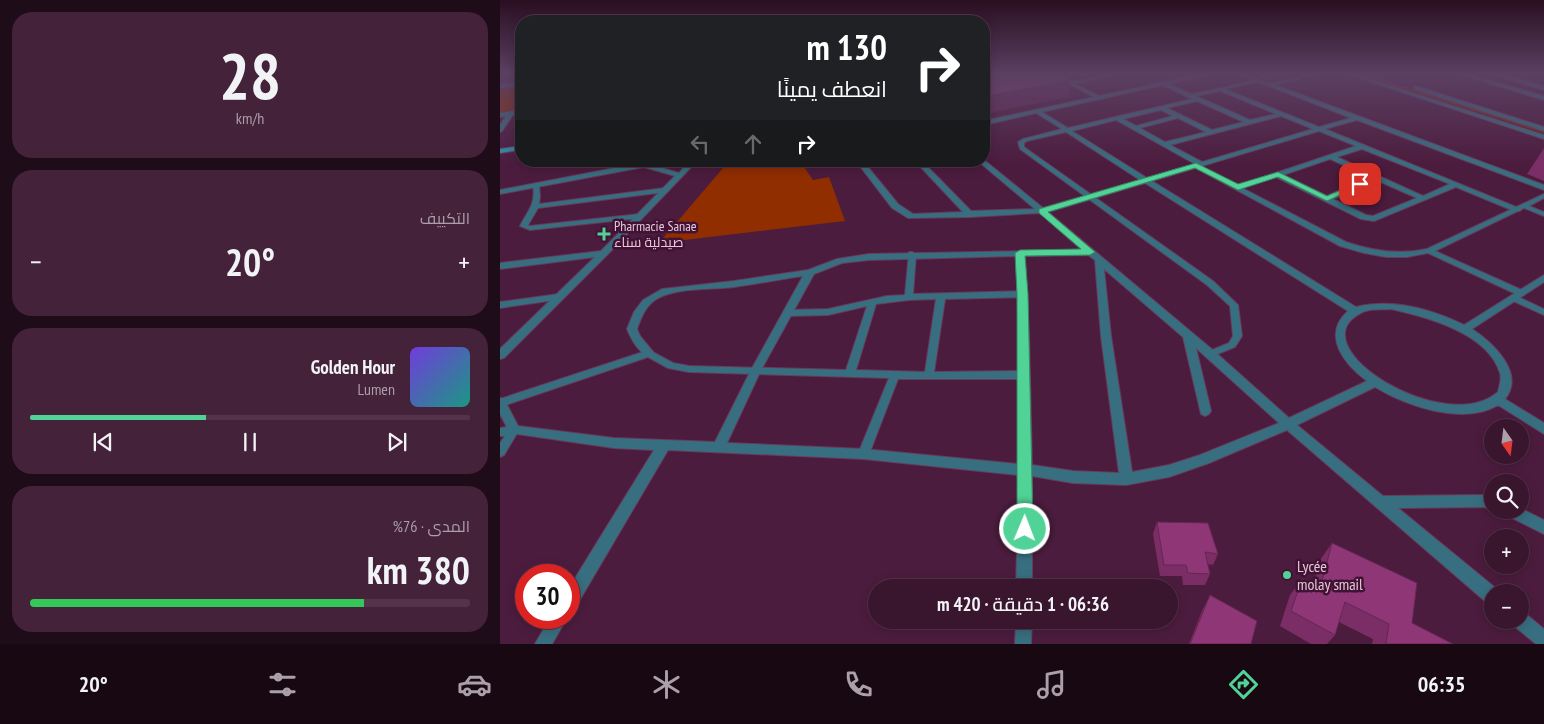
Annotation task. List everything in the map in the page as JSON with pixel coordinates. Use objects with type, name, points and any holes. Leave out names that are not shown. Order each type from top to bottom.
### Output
[{"type":"street","points":[[990,122],[1073,104]]},
{"type":"street","points":[[1022,148],[1021,142],[1067,129],[1178,104]]},
{"type":"street","points":[[1209,104],[1249,122]]},
{"type":"street","points":[[1256,104],[1456,185],[1520,208]]},
{"type":"street","points":[[1320,104],[1544,188]]},
{"type":"street","points":[[1443,104],[1544,137]]},
{"type":"street","points":[[1466,104],[1544,129]]},
{"type":"street","points":[[1162,108],[1212,132]]},
{"type":"street","points":[[1038,112],[1148,179],[1356,312]]},
{"type":"street","points":[[500,130],[511,113]]},
{"type":"street","points":[[500,114],[515,113]]},
{"type":"street","points":[[1165,144],[1281,114]]},
{"type":"street","points":[[1134,128],[1179,116]]},
{"type":"street","points":[[1117,118],[1165,144],[1198,165]]},
{"type":"street","points":[[864,167],[895,206],[911,216],[1042,211],[1356,118]]},
{"type":"street","points":[[1238,187],[1361,147]]},
{"type":"street","points":[[500,151],[515,149]]},
{"type":"street","points":[[1331,157],[1424,199]]},
{"type":"street","points":[[500,192],[633,167]]},
{"type":"street","points":[[651,167],[680,175]]},
{"type":"street","points":[[500,355],[688,167]]},
{"type":"street","points":[[924,167],[970,215]]},
{"type":"street","points":[[988,167],[1484,589]]},
{"type":"street","points":[[1278,175],[1364,217],[1374,219],[1456,185]]},
{"type":"street","points":[[1327,199],[1376,177]]},
{"type":"street","points":[[650,353],[636,338],[632,329],[639,312],[646,302],[659,293],[810,272],[840,261],[857,258],[912,254],[1090,252]]},
{"type":"street","points":[[500,266],[604,253]]},
{"type":"street","points":[[1020,253],[1023,294],[1026,470],[1024,579]]},
{"type":"street","points":[[1099,260],[1106,336],[1126,479]]},
{"type":"street","points":[[720,447],[756,370],[810,272]]},
{"type":"street","points":[[1463,330],[1544,278]]},
{"type":"street","points":[[1391,306],[1423,312],[1450,322],[1463,330],[1477,338],[1496,356],[1506,374],[1504,394],[1489,405],[1464,410],[1439,407],[1407,398],[1375,382],[1358,368],[1344,350],[1339,334],[1341,324],[1351,313],[1369,307],[1391,306]]},
{"type":"street","points":[[1188,336],[1205,411]]},
{"type":"street","points":[[500,402],[514,430],[565,438],[663,447],[720,447],[864,454],[1026,470],[1073,477],[1126,479],[1169,471],[1204,459],[1288,424],[1375,382]]},
{"type":"street","points":[[1497,399],[1544,429]]},
{"type":"street","points":[[580,584],[663,447]]},
{"type":"street","points":[[1382,502],[1484,501]]},
{"type":"street","points":[[1528,519],[1544,527]]},
{"type":"street","points":[[1529,628],[1544,640]]},
{"type":"street","points":[[543,644],[552,629]]},
{"type":"street","points":[[1023,644],[1024,629]]},
{"type":"lane","points":[[1022,148],[1210,283],[1234,305],[1238,336],[1232,345],[1210,354]]},
{"type":"lane","points":[[1198,165],[1343,244],[1365,252],[1398,255],[1416,255],[1429,251],[1544,196]]},
{"type":"lane","points":[[536,185],[538,199],[536,206],[524,223],[524,226],[541,228],[640,216]]},
{"type":"lane","points":[[536,206],[666,190]]},
{"type":"lane","points":[[1520,208],[1544,214]]},
{"type":"lane","points":[[1429,251],[1517,295],[1544,312]]},
{"type":"lane","points":[[909,297],[912,254]]},
{"type":"lane","points":[[788,313],[828,312],[909,297],[1023,294]]},
{"type":"lane","points":[[929,376],[941,296]]},
{"type":"lane","points":[[500,304],[559,297]]},
{"type":"lane","points":[[850,373],[872,303]]},
{"type":"lane","points":[[500,402],[650,353],[671,366],[689,368],[929,376],[1024,375]]},
{"type":"lane","points":[[864,454],[895,374]]},
{"type":"lane","points":[[500,432],[514,430]]},
{"type":"lane","points":[[500,452],[514,430]]},
{"type":"shaded area","points":[[500,104],[515,104],[515,110],[500,112]]},
{"type":"shaded area","points":[[1453,104],[1459,104],[1544,131],[1544,133]]},
{"type":"shaded area","points":[[724,167],[804,167],[813,180],[829,177],[845,221],[659,243]]},
{"type":"building","points":[[1157,522],[1208,523],[1218,554],[1205,552],[1210,574],[1188,573],[1186,565],[1164,565]]},
{"type":"building","points":[[1332,543],[1417,583],[1412,623],[1453,644],[1386,644],[1389,624],[1345,602],[1335,635],[1291,611],[1302,579],[1321,585]]},
{"type":"building","points":[[1210,595],[1257,621],[1251,644],[1190,644]]},
{"type":"place","name":"Pharmacie Sanae صيدلية سناء","points":[[604,234]]},
{"type":"place","name":"Lycée molay smail","points":[[1287,575]]},
{"type":"route","points":[[1025,529],[1026,470],[1023,294],[1020,253],[1090,252],[1042,211],[1196,166],[1238,187],[1278,175],[1327,199],[1360,184]]}]
